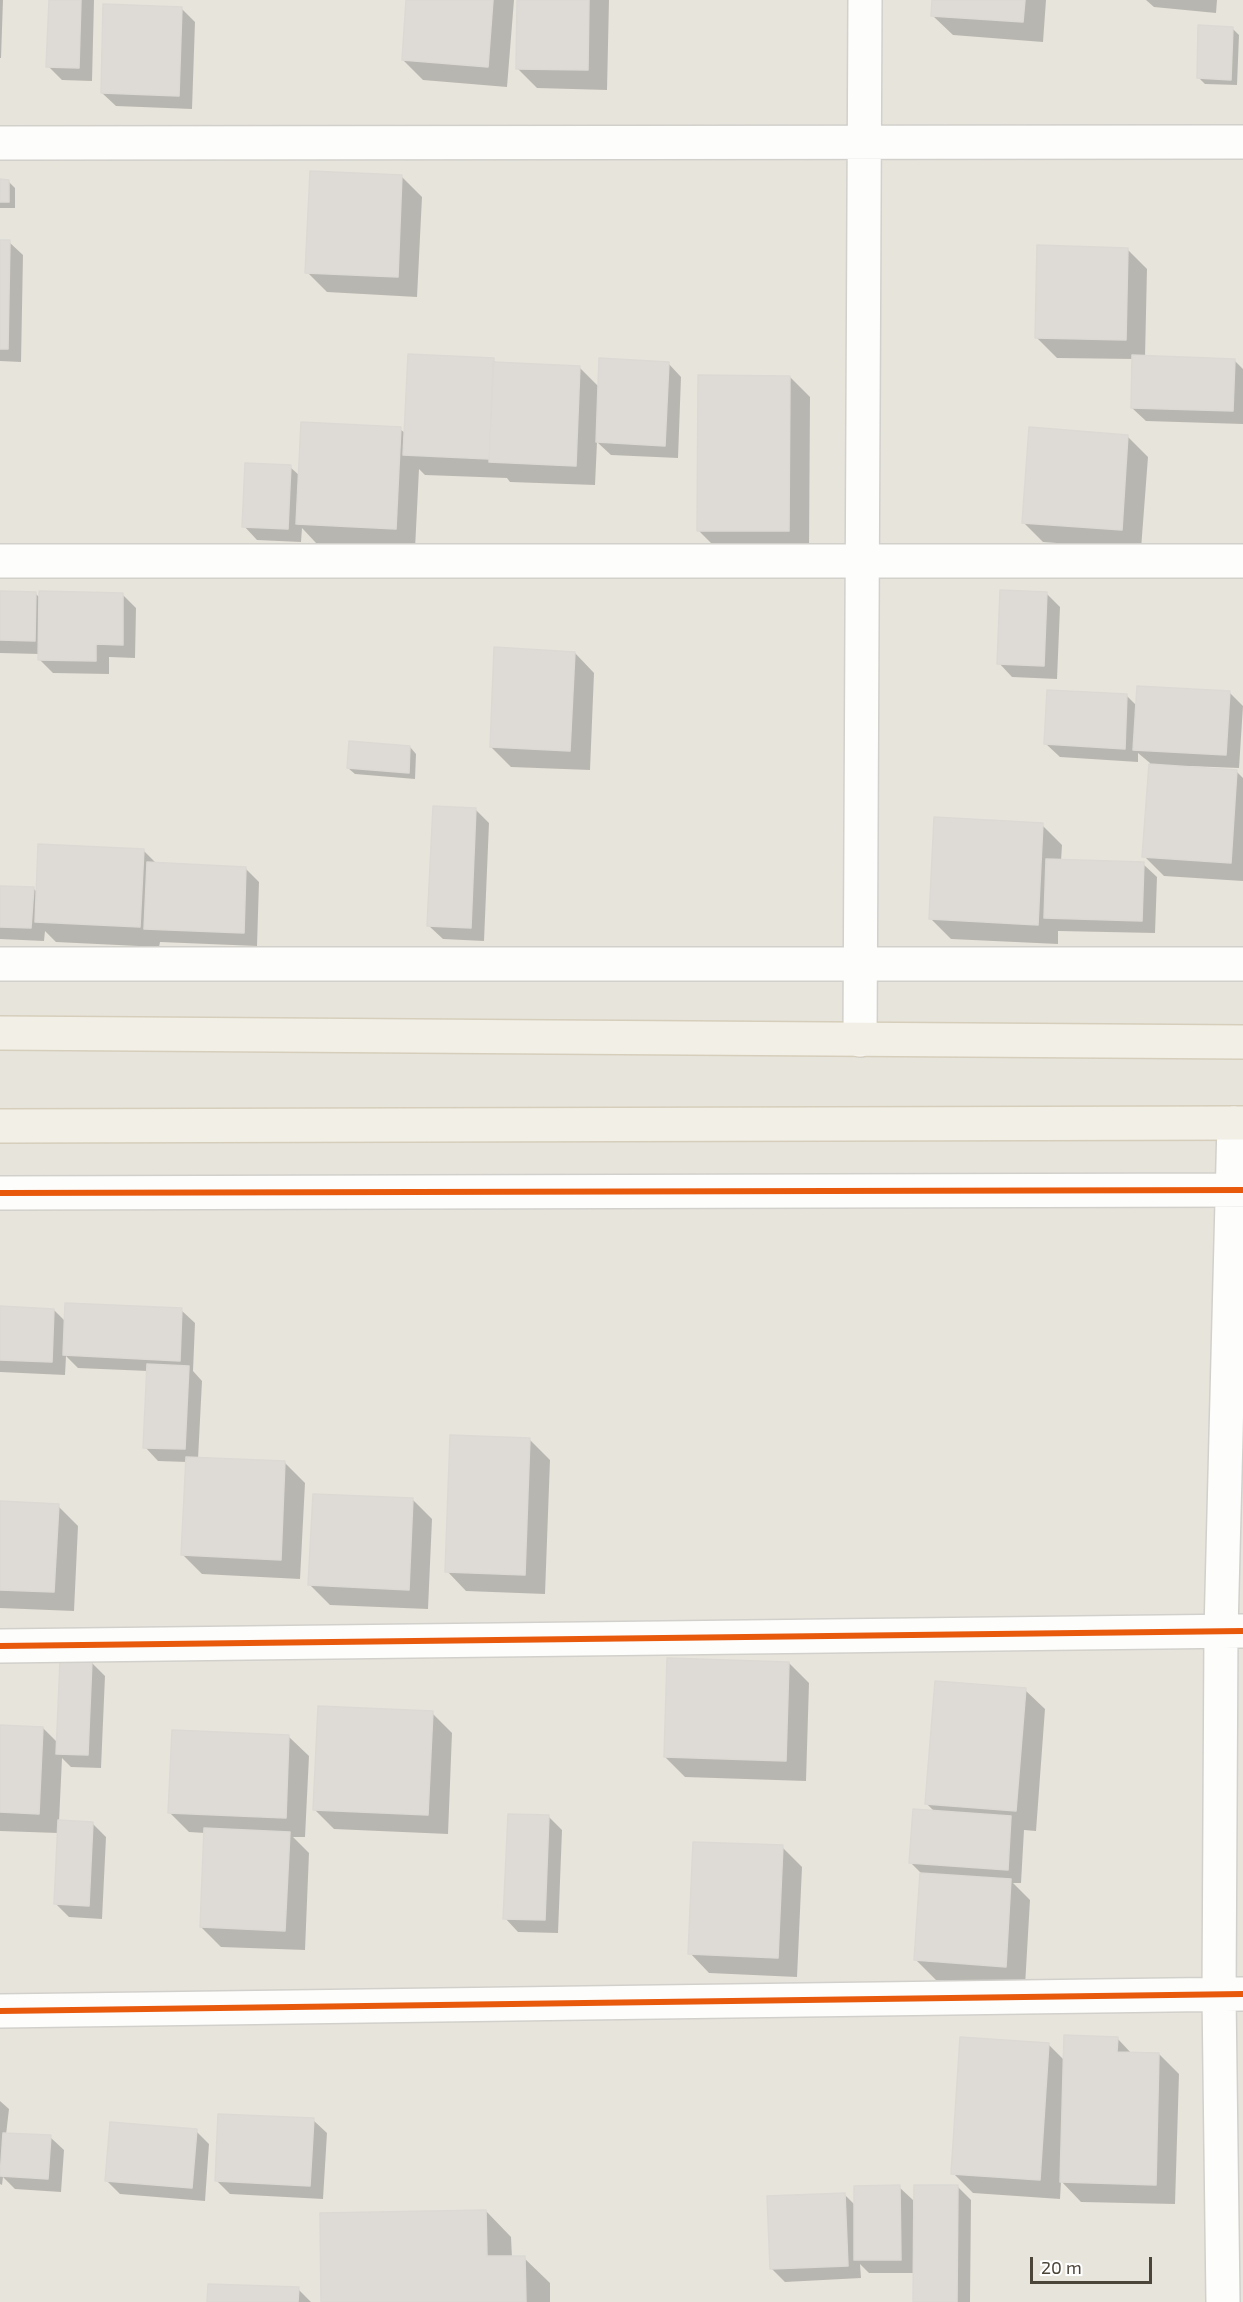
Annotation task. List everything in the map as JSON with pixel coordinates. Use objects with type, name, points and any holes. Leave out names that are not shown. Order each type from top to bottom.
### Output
[{"type":"main road","points":[[0,1033],[1243,1042]]},
{"type":"main road","points":[[0,1126],[1238,1123]]},
{"type":"street","points":[[860,1040],[864,0]]},
{"type":"street","points":[[0,143],[1243,142]]},
{"type":"street","points":[[0,561],[1243,561]]},
{"type":"street","points":[[0,964],[1243,964]]},
{"type":"street","points":[[1223,2302],[1231,1994],[1232,1631],[1238,1123]]},
{"type":"street","points":[[0,1193],[1238,1190]]},
{"type":"street","points":[[0,1646],[1232,1631]]},
{"type":"street","points":[[0,2010],[1231,1994]]},
{"type":"shaded area","points":[[0,0],[1243,0],[1243,2302],[0,2302]]},
{"type":"building","points":[[49,0],[81,0],[79,68],[46,67]]},
{"type":"building","points":[[406,0],[493,0],[488,67],[402,60]]},
{"type":"building","points":[[517,0],[589,0],[588,70],[516,69]]},
{"type":"building","points":[[932,0],[1025,0],[1023,22],[931,16]]},
{"type":"building","points":[[103,4],[182,7],[179,96],[101,93]]},
{"type":"building","points":[[1198,25],[1233,27],[1231,80],[1197,78]]},
{"type":"building","points":[[310,171],[402,175],[398,277],[305,273]]},
{"type":"building","points":[[0,179],[9,180],[9,202],[0,202]]},
{"type":"building","points":[[0,240],[10,240],[8,349],[0,349]]},
{"type":"building","points":[[1037,245],[1128,248],[1126,340],[1035,338]]},
{"type":"building","points":[[408,354],[494,358],[489,459],[403,455]]},
{"type":"building","points":[[1132,355],[1235,359],[1233,411],[1131,408]]},
{"type":"building","points":[[599,358],[669,362],[665,446],[596,442]]},
{"type":"building","points":[[493,362],[580,366],[576,466],[489,462]]},
{"type":"building","points":[[698,375],[790,376],[789,531],[697,531]]},
{"type":"building","points":[[301,422],[401,427],[396,529],[296,524]]},
{"type":"building","points":[[1029,427],[1128,435],[1122,530],[1022,523]]},
{"type":"building","points":[[245,463],[291,465],[288,529],[242,527]]},
{"type":"building","points":[[1000,590],[1047,592],[1044,666],[997,664]]},
{"type":"building","points":[[0,591],[36,592],[35,641],[0,640]]},
{"type":"building","points":[[39,591],[123,593],[123,645],[96,644],[96,661],[38,660]]},
{"type":"building","points":[[494,647],[575,652],[570,751],[490,747]]},
{"type":"building","points":[[1137,686],[1230,691],[1226,755],[1133,750]]},
{"type":"building","points":[[1047,690],[1127,694],[1125,749],[1044,744]]},
{"type":"building","points":[[349,741],[410,746],[409,773],[347,768]]},
{"type":"building","points":[[1149,764],[1237,770],[1231,863],[1142,857]]},
{"type":"building","points":[[433,806],[476,808],[471,928],[427,926]]},
{"type":"building","points":[[934,817],[1043,823],[1038,925],[929,919]]},
{"type":"building","points":[[38,844],[144,849],[140,927],[35,922]]},
{"type":"building","points":[[1046,859],[1144,862],[1142,921],[1044,918]]},
{"type":"building","points":[[147,862],[246,867],[244,933],[144,929]]},
{"type":"building","points":[[0,886],[34,887],[31,928],[0,927]]},
{"type":"building","points":[[65,1303],[182,1308],[180,1361],[63,1355]]},
{"type":"building","points":[[0,1306],[54,1309],[52,1362],[0,1360]]},
{"type":"building","points":[[147,1364],[189,1366],[185,1449],[143,1448]]},
{"type":"building","points":[[450,1435],[530,1438],[525,1575],[445,1572]]},
{"type":"building","points":[[186,1457],[285,1461],[281,1560],[181,1555]]},
{"type":"building","points":[[313,1494],[413,1498],[409,1590],[308,1585]]},
{"type":"building","points":[[0,1501],[59,1504],[54,1592],[0,1590]]},
{"type":"building","points":[[667,1658],[789,1662],[786,1761],[664,1757]]},
{"type":"building","points":[[60,1660],[92,1661],[88,1755],[56,1754]]},
{"type":"building","points":[[935,1681],[1026,1688],[1016,1811],[925,1804]]},
{"type":"building","points":[[318,1706],[433,1711],[428,1815],[313,1810]]},
{"type":"building","points":[[0,1725],[43,1727],[39,1814],[0,1812]]},
{"type":"building","points":[[172,1730],[289,1735],[286,1818],[168,1813]]},
{"type":"building","points":[[913,1809],[1011,1816],[1008,1870],[909,1863]]},
{"type":"building","points":[[508,1814],[549,1815],[545,1920],[503,1919]]},
{"type":"building","points":[[58,1820],[93,1822],[89,1906],[54,1904]]},
{"type":"building","points":[[204,1828],[290,1832],[285,1931],[200,1927]]},
{"type":"building","points":[[693,1842],[783,1845],[778,1958],[688,1954]]},
{"type":"building","points":[[920,1873],[1011,1879],[1006,1967],[914,1960]]},
{"type":"building","points":[[1064,2035],[1118,2037],[1117,2052],[1159,2053],[1156,2185],[1060,2182]]},
{"type":"building","points":[[960,2037],[1049,2043],[1040,2180],[951,2174]]},
{"type":"building","points":[[218,2114],[314,2118],[310,2186],[215,2181]]},
{"type":"building","points":[[110,2122],[197,2129],[192,2188],[105,2181]]},
{"type":"building","points":[[3,2133],[51,2135],[48,2179],[0,2176]]},
{"type":"building","points":[[900,2185],[901,2260],[854,2260],[854,2186]]},
{"type":"building","points":[[914,2185],[958,2185],[957,2302],[913,2302]]},
{"type":"building","points":[[845,2193],[848,2266],[770,2269],[767,2196]]},
{"type":"building","points":[[486,2210],[487,2256],[525,2256],[526,2302],[321,2302],[320,2213]]},
{"type":"building","points":[[208,2284],[299,2287],[298,2302],[207,2302]]},
{"type":"cycle path","points":[[0,1193],[1243,1190]]},
{"type":"cycle path","points":[[0,1646],[1243,1631]]},
{"type":"cycle path","points":[[0,2011],[1243,1994]]}]
